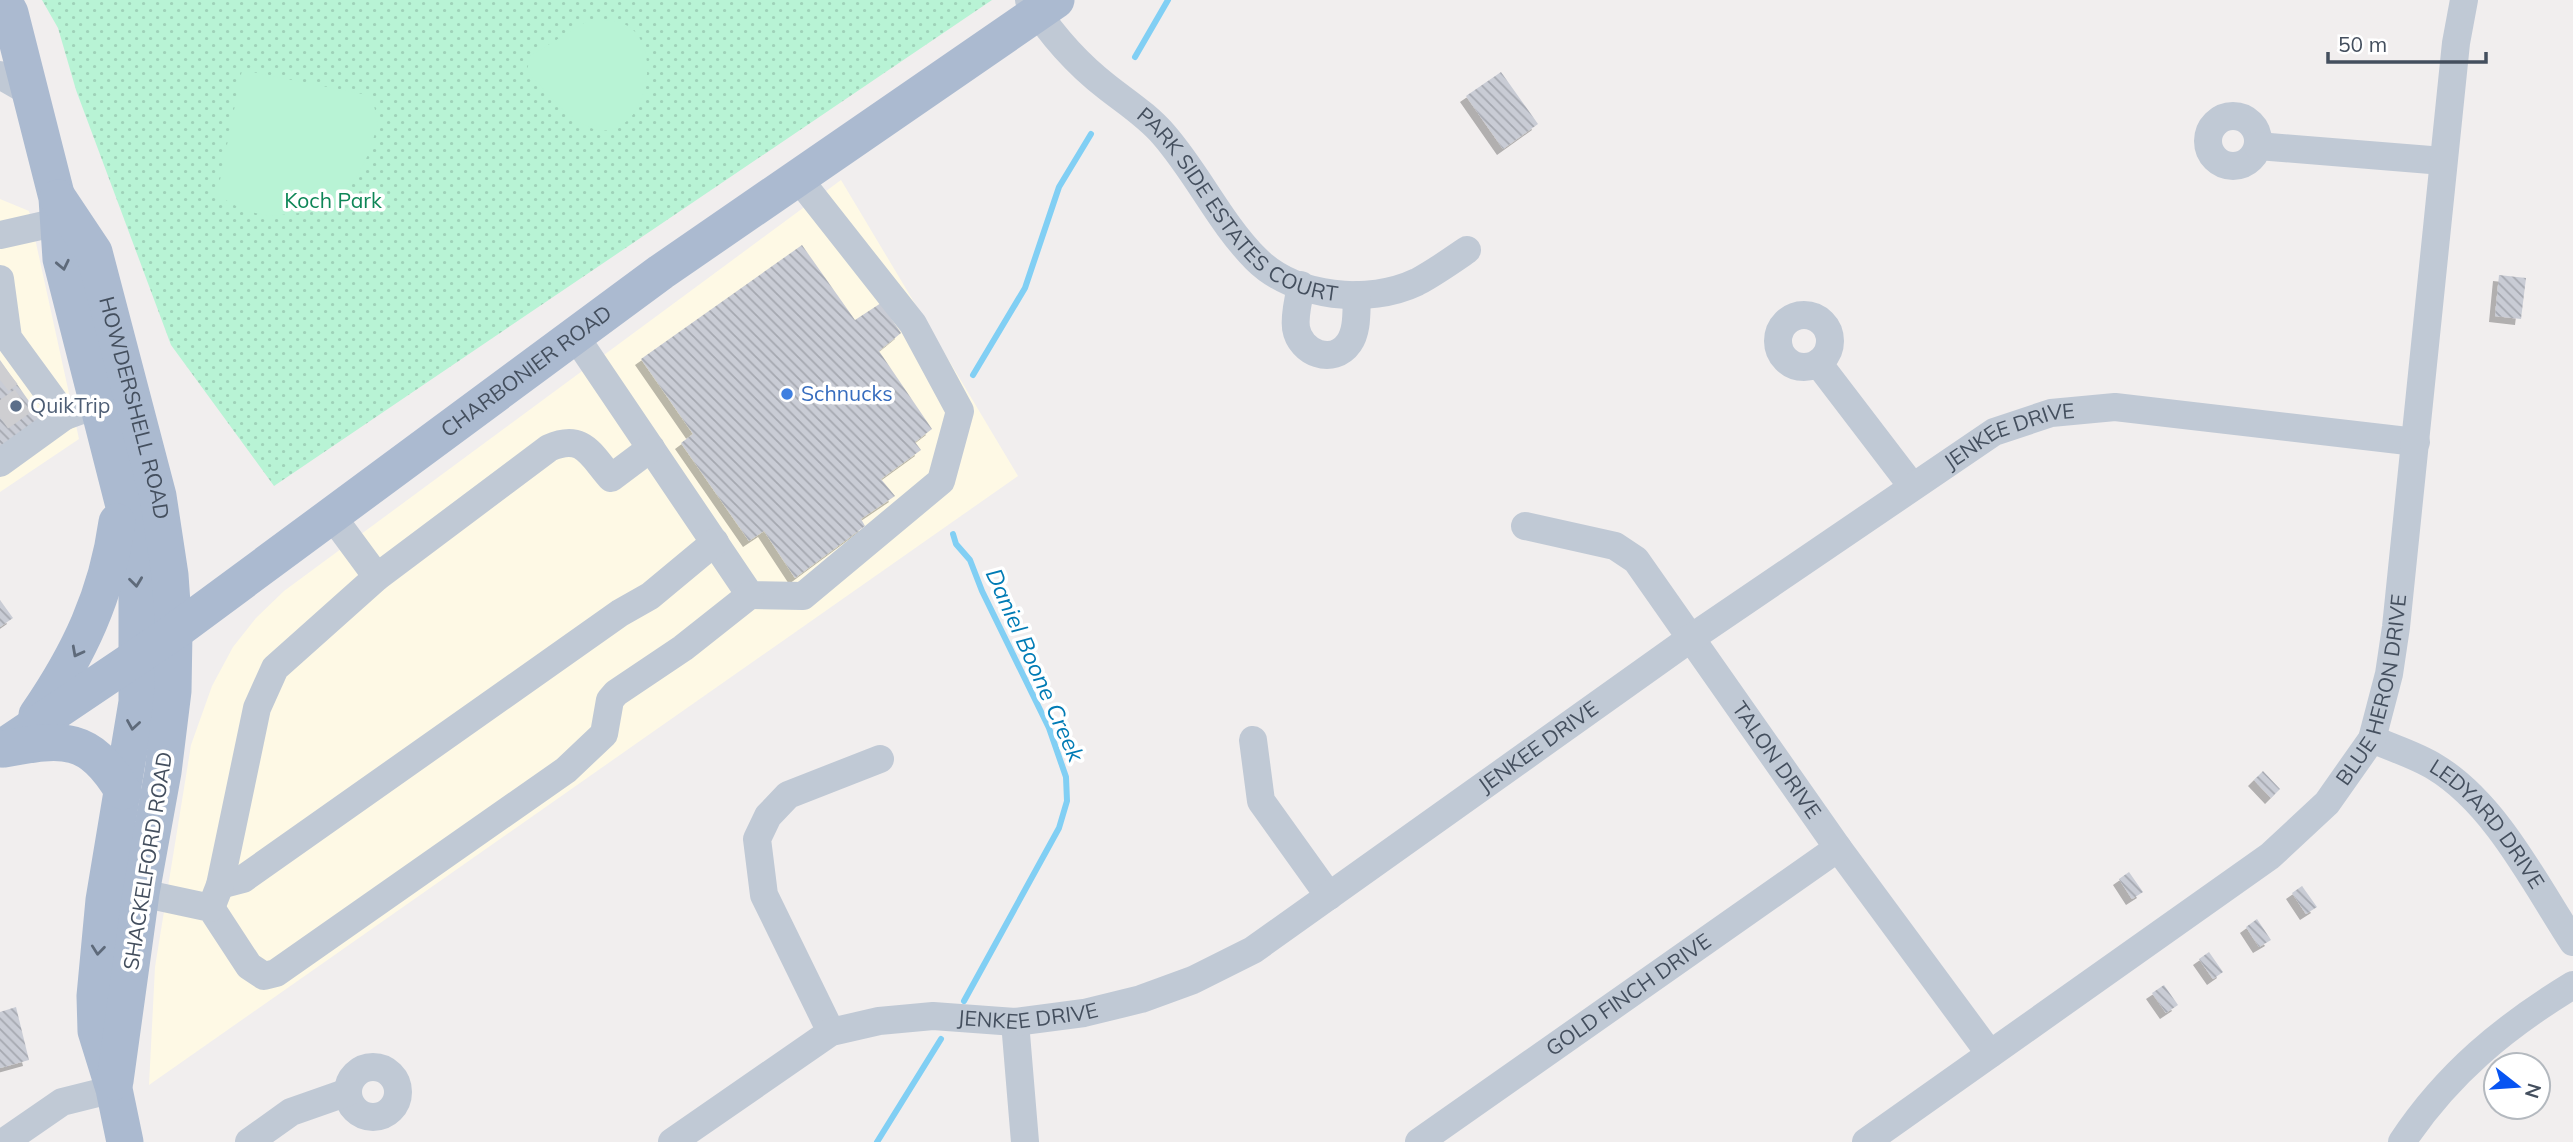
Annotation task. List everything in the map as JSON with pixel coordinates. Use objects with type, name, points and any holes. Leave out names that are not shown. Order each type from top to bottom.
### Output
[{"type":"main road","name":"CHARBONIER ROAD","points":[[9,742],[174,632],[575,336],[1041,5]]},
{"type":"main road","name":"HOWDERSHELL ROAD","points":[[4,10],[15,84],[58,210],[61,260],[81,410],[121,493],[137,591],[138,657]]},
{"type":"main road","name":"HOWDERSHELL ROAD","points":[[58,210],[94,252],[158,496],[170,575],[174,632]]},
{"type":"main road","points":[[9,742],[63,678],[95,614],[113,555],[121,493]]},
{"type":"main road","name":"SHACKELFORD ROAD","points":[[114,1089],[141,893],[163,772],[173,691],[174,632]]},
{"type":"main road","name":"SHACKELFORD ROAD","points":[[125,1142],[114,1089],[96,1031],[95,996],[104,900],[137,702],[138,657]]},
{"type":"main road","points":[[9,742],[46,741],[72,744],[89,751],[107,764],[123,791]]},
{"type":"street","name":"BLUE HERON DRIVE","points":[[1866,1142],[2270,856],[2327,803],[2372,739],[2396,627],[2443,161],[2456,43],[2464,0]]},
{"type":"street","name":"PARK SIDE ESTATES COURT","points":[[1041,5],[1085,68],[1164,135],[1257,260],[1274,273],[1301,285],[1357,295],[1380,293],[1418,281],[1467,250]]},
{"type":"street","points":[[2258,146],[2443,161]]},
{"type":"street","points":[[651,449],[611,478],[581,444],[567,440],[549,448],[377,577],[275,668],[257,708],[215,896],[249,966],[264,976],[276,973],[566,770],[604,734],[610,700],[616,693],[683,648],[750,595],[803,596],[941,481],[960,411],[913,324],[798,178]]},
{"type":"street","points":[[0,234],[58,210]]},
{"type":"street","points":[[0,279],[4,341],[17,368],[35,392],[81,410]]},
{"type":"street","points":[[1301,285],[1296,326],[1300,343],[1313,352],[1328,356],[1342,351],[1350,341],[1356,326],[1357,295]]},
{"type":"street","points":[[575,336],[750,595]]},
{"type":"street","points":[[1818,363],[1912,486]]},
{"type":"street","name":"JENKEE DRIVE","points":[[672,1142],[831,1032],[879,1021],[933,1016],[1015,1021],[1096,1011],[1141,999],[1193,980],[1253,950],[1691,638],[1994,432],[2051,413],[2115,407],[2416,442]]},
{"type":"street","points":[[0,463],[81,410]]},
{"type":"street","points":[[332,516],[377,577]]},
{"type":"street","name":"TALON DRIVE","points":[[1525,526],[1615,546],[1636,560],[1838,848],[1990,1054]]},
{"type":"street","points":[[141,893],[215,896],[243,879],[620,613],[650,596],[715,542]]},
{"type":"street","name":"LEDYARD DRIVE","points":[[2372,739],[2434,766],[2459,783],[2485,809],[2573,942]]},
{"type":"street","points":[[1253,740],[1261,802],[1329,896]]},
{"type":"street","points":[[831,1032],[764,895],[757,839],[768,816],[788,795],[880,759]]},
{"type":"street","name":"GOLD FINCH DRIVE","points":[[1419,1142],[1838,848]]},
{"type":"street","points":[[2402,1142],[2414,1124],[2491,1040],[2573,985]]},
{"type":"street","points":[[1015,1021],[1024,1142]]},
{"type":"street","points":[[4,1142],[62,1102],[114,1089]]},
{"type":"street","points":[[249,1142],[291,1112],[348,1092]]},
{"type":"shaded area","points":[[841,180],[1018,476],[149,1085],[155,967],[191,745],[212,686],[233,647],[256,618],[284,591]]},
{"type":"shaded area","points":[[0,199],[29,211],[79,439],[0,492]]},
{"type":"green space","name":"Koch Park","points":[[42,0],[992,0],[274,486],[171,345],[76,90],[58,28]]},
{"type":"green space","points":[[589,20],[613,21],[626,25],[639,37],[646,53],[644,92],[636,110],[624,123],[609,130],[591,128],[573,117],[556,103],[527,71],[530,56]]},
{"type":"green space","points":[[242,70],[372,96],[378,124],[368,155],[356,178],[326,203],[300,213],[271,216],[245,211],[217,195]]},
{"type":"building","points":[[1501,72],[1538,124],[1503,149],[1466,96]]},
{"type":"building","name":"Schnucks","points":[[802,245],[855,320],[881,303],[901,333],[879,351],[932,429],[915,442],[921,450],[881,479],[895,496],[861,519],[865,526],[795,578],[764,531],[749,541],[681,443],[693,434],[641,359]]},
{"type":"building","points":[[2499,275],[2526,278],[2521,319],[2495,316]]},
{"type":"building","name":"QuikTrip","points":[[0,360],[38,414],[40,424],[0,453]]},
{"type":"building","points":[[0,600],[13,618],[0,627]]},
{"type":"building","points":[[2263,771],[2280,789],[2271,798],[2254,780]]},
{"type":"building","points":[[2129,872],[2143,892],[2132,899],[2119,879]]},
{"type":"building","points":[[2302,886],[2317,907],[2306,914],[2292,893]]},
{"type":"building","points":[[2257,919],[2271,940],[2259,947],[2246,927]]},
{"type":"building","points":[[2209,952],[2223,972],[2213,979],[2199,959]]},
{"type":"building","points":[[2164,985],[2178,1005],[2166,1013],[2152,993]]},
{"type":"building","points":[[16,1007],[29,1060],[0,1068],[0,1012]]},
{"type":"waterway","name":"Daniel Boone Creek","points":[[1135,57],[1168,0]]},
{"type":"waterway","name":"Daniel Boone Creek","points":[[973,375],[1025,288],[1059,187],[1091,134]]},
{"type":"waterway","name":"Daniel Boone Creek","points":[[953,534],[956,544],[970,560],[982,591],[1049,728],[1066,777],[1067,801],[1059,828],[964,1001]]},
{"type":"waterway","name":"Daniel Boone Creek","points":[[877,1142],[941,1039]]},
{"type":"tunnel","points":[[0,380],[9,373]]},
{"type":"tunnel","points":[[0,417],[27,398]]},
{"type":"place","name":"Schnucks","points":[[787,394]]},
{"type":"place","name":"QuikTrip","points":[[16,406]]}]
